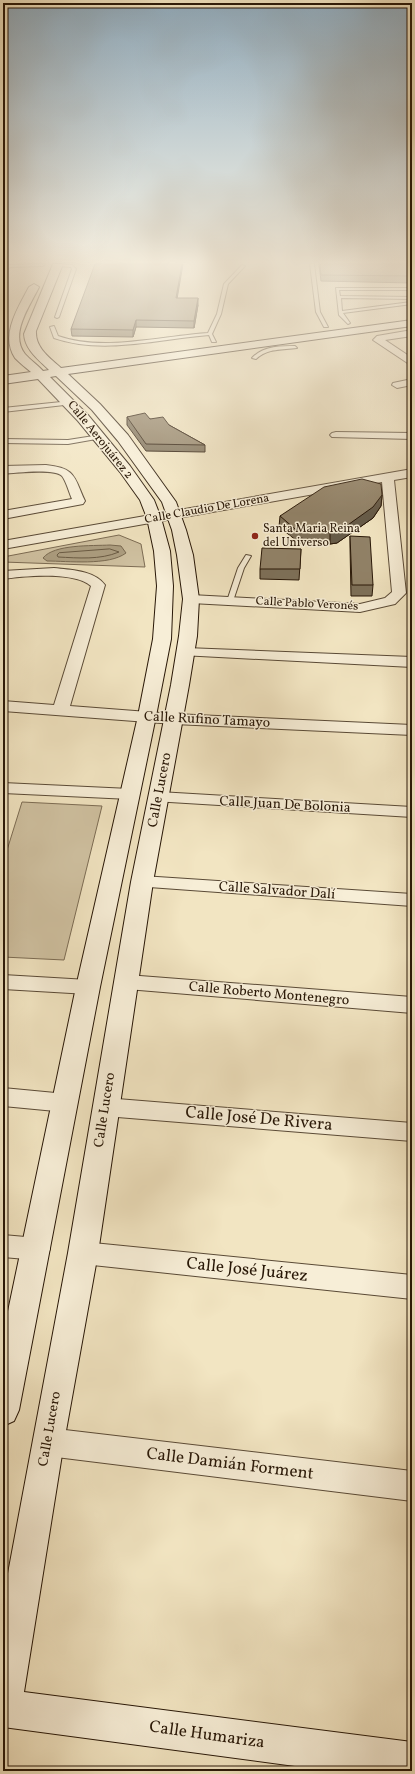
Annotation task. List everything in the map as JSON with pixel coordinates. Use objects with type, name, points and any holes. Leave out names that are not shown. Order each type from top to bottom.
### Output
[{"type":"street","name":"Calle Aerojuárez 2","points":[[15,347],[20,356],[71,403],[100,437],[147,500],[163,517],[168,502],[123,438],[96,406],[39,354],[34,347]]},
{"type":"street","points":[[55,368],[166,347]]},
{"type":"street","points":[[3,370],[35,370],[55,368],[223,347]]},
{"type":"street","points":[[388,347],[412,364]]},
{"type":"street","points":[[20,356],[39,354]]},
{"type":"street","points":[[3,380],[35,370]]},
{"type":"street","points":[[397,385],[412,382]]},
{"type":"street","points":[[336,435],[412,436]]},
{"type":"street","points":[[3,470],[61,470],[67,474],[79,501],[3,515]]},
{"type":"street","name":"Calle Claudio De Lorena","points":[[3,545],[412,473]]},
{"type":"street","name":"Calle Pablo Veronés","points":[[191,599],[360,608],[390,601],[399,594],[388,477]]},
{"type":"street","name":"Calle Lucero","points":[[3,1706],[48,1442],[83,1253],[142,882],[186,652],[191,599],[186,555],[163,517]]},
{"type":"street","name":"Calle Lucero","points":[[3,1410],[37,1249],[88,987],[147,716],[162,639],[165,586],[162,551],[163,517]]},
{"type":"street","points":[[3,575],[21,573],[77,574],[91,578],[98,585],[62,710]]},
{"type":"street","points":[[186,652],[412,662]]},
{"type":"street","name":"Calle Rufino Tamayo","points":[[3,706],[174,719],[412,730]]},
{"type":"street","points":[[3,788],[130,794]]},
{"type":"street","name":"Calle Juan De Bolonia","points":[[159,797],[412,812]]},
{"type":"street","name":"Calle Salvador Dalí","points":[[142,882],[412,900]]},
{"type":"street","points":[[3,982],[88,987]]},
{"type":"street","name":"Calle Roberto Montenegro","points":[[127,982],[412,1005]]},
{"type":"street","points":[[3,1097],[66,1103]]},
{"type":"street","name":"Calle José De Rivera","points":[[106,1107],[412,1132]]},
{"type":"street","points":[[3,1246],[37,1249]]},
{"type":"street","name":"Calle José Juárez","points":[[83,1253],[412,1286]]},
{"type":"street","name":"Calle Damián Forment","points":[[48,1442],[412,1486]]},
{"type":"street","name":"Calle Humariza","points":[[3,1706],[412,1762]]},
{"type":"lane","points":[[254,358],[260,352],[275,348],[295,347]]},
{"type":"lane","points":[[3,410],[71,403]]},
{"type":"lane","points":[[3,441],[68,442],[100,437]]},
{"type":"lane","points":[[230,601],[241,568],[248,556]]},
{"type":"shaded area","points":[[119,535],[141,544],[145,567],[3,562],[3,557]]},
{"type":"shaded area","points":[[22,802],[102,806],[64,960],[3,957],[3,863]]},
{"type":"water","points":[[110,545],[121,546],[126,553],[109,560],[88,562],[47,561],[43,558],[48,553],[64,548]]},
{"type":"building","points":[[145,413],[150,419],[163,417],[169,425],[205,445],[146,444],[127,417]]},
{"type":"building","points":[[362,479],[381,484],[382,495],[373,507],[338,532],[330,533],[302,527],[301,534],[280,516],[324,487]]},
{"type":"building","points":[[350,536],[370,537],[373,585],[352,585]]},
{"type":"building","points":[[262,548],[301,549],[300,569],[260,569]]},
{"type":"place","name":"Santa Maria Reina del Universo","points":[[255,536]]}]
